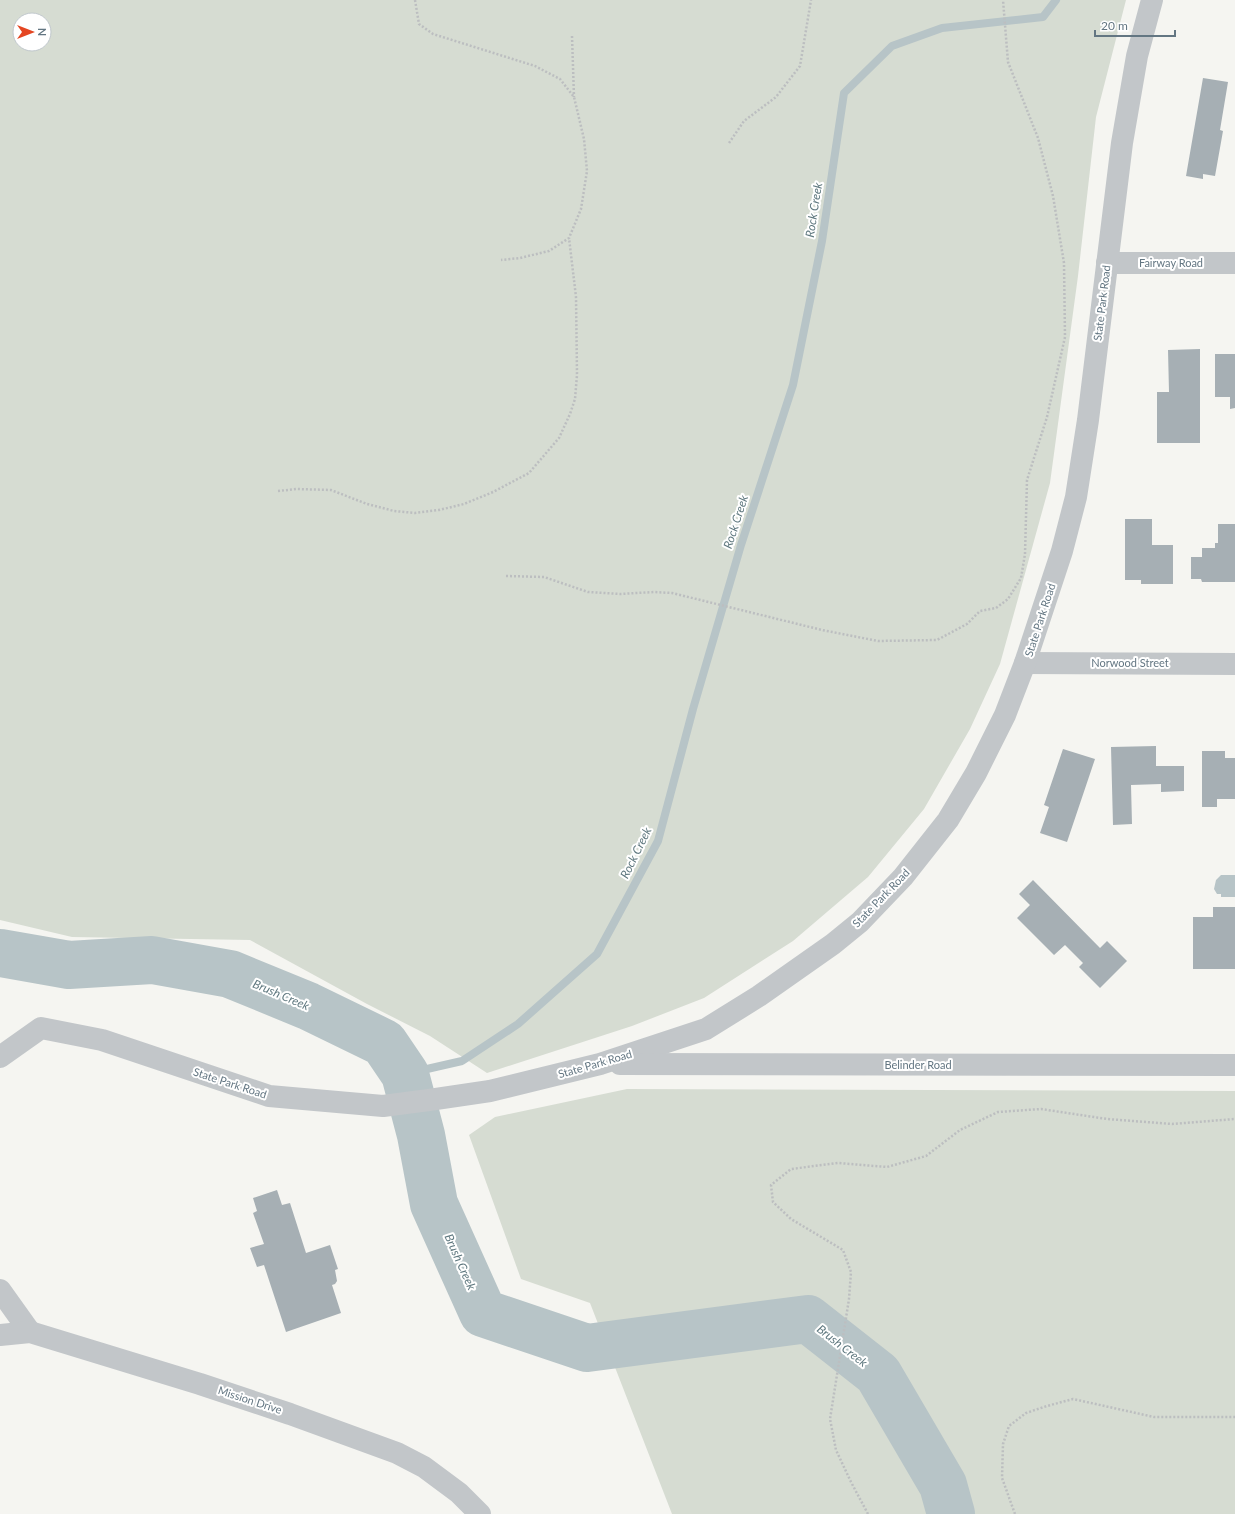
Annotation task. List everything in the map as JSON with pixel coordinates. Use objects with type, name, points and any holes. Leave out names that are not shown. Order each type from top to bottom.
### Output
[{"type":"street","name":"State Park Road","points":[[0,1057],[42,1028],[102,1040],[269,1096],[383,1106],[490,1091],[600,1064],[706,1029],[760,996],[827,949],[860,922],[903,877],[948,820],[976,773],[1005,715],[1025,663],[1062,552],[1076,497],[1088,420],[1122,143],[1137,56],[1152,0]]},
{"type":"street","name":"Fairway Road","points":[[1107,263],[1235,263]]},
{"type":"street","name":"Norwood Street","points":[[1025,663],[1235,664]]},
{"type":"street","name":"Belinder Road","points":[[600,1064],[1235,1065]]},
{"type":"street","points":[[0,1290],[30,1332]]},
{"type":"street","name":"Mission Drive","points":[[0,1335],[30,1332],[268,1406],[396,1453],[424,1467],[442,1480],[459,1493],[480,1514]]},
{"type":"path","points":[[415,0],[419,24],[433,34],[535,66],[560,79],[574,97]]},
{"type":"path","points":[[729,143],[744,120],[776,97],[800,66],[811,0]]},
{"type":"path","points":[[506,576],[544,577],[588,592],[620,594],[672,592],[822,630],[878,640],[937,640],[967,624],[980,611],[996,608],[1008,599],[1021,578],[1025,554],[1027,480],[1047,417],[1065,337],[1064,263],[1053,196],[1038,138],[1008,62],[1003,0]]},
{"type":"path","points":[[278,491],[297,489],[331,490],[367,504],[394,511],[415,513],[439,510],[464,504],[529,473],[558,438],[570,414],[575,399],[577,375],[576,297],[569,238],[581,209],[587,171],[584,139],[574,97],[572,36]]},
{"type":"path","points":[[501,260],[520,258],[549,251],[569,238]]},
{"type":"path","points":[[868,1514],[836,1450],[830,1419],[849,1299],[851,1272],[843,1250],[791,1219],[773,1202],[771,1185],[791,1169],[838,1163],[887,1167],[926,1156],[960,1130],[998,1112],[1041,1109],[1107,1119],[1172,1124],[1235,1119]]},
{"type":"path","points":[[1015,1514],[1002,1478],[1003,1444],[1009,1426],[1026,1413],[1073,1400],[1154,1417],[1235,1417]]},
{"type":"shaded area","points":[[0,0],[1126,0],[1096,117],[1078,276],[1050,483],[1000,664],[970,729],[924,809],[868,877],[793,941],[704,998],[632,1026],[487,1073],[430,1036],[367,1004],[250,940],[72,937],[0,920]]},
{"type":"shaded area","points":[[1221,875],[1235,875],[1235,897],[1221,897],[1221,894],[1217,894],[1214,889],[1216,880]]},
{"type":"shaded area","points":[[627,1089],[1235,1091],[1235,1514],[672,1514],[590,1303],[521,1279],[469,1135],[495,1117]]},
{"type":"building","points":[[1203,78],[1228,82],[1220,130],[1223,131],[1215,176],[1203,174],[1203,179],[1186,176]]},
{"type":"building","points":[[1200,349],[1200,443],[1157,443],[1157,392],[1169,392],[1168,350]]},
{"type":"building","points":[[1215,354],[1235,354],[1235,408],[1230,409],[1230,397],[1215,397]]},
{"type":"building","points":[[1125,519],[1152,519],[1152,545],[1173,545],[1173,584],[1141,584],[1141,580],[1125,580]]},
{"type":"building","points":[[1218,524],[1235,524],[1235,582],[1202,582],[1201,579],[1191,579],[1191,557],[1202,557],[1202,548],[1215,548],[1215,543],[1218,543]]},
{"type":"building","points":[[1156,746],[1156,766],[1184,766],[1184,791],[1161,792],[1161,784],[1131,785],[1132,824],[1113,825],[1111,747]]},
{"type":"building","points":[[1063,749],[1095,759],[1067,842],[1040,833],[1049,807],[1044,805]]},
{"type":"building","points":[[1202,751],[1225,751],[1225,758],[1235,758],[1235,799],[1217,799],[1217,807],[1202,807]]},
{"type":"building","points":[[1033,880],[1100,948],[1107,941],[1127,961],[1100,988],[1079,967],[1083,963],[1065,945],[1054,955],[1017,918],[1030,905],[1019,894]]},
{"type":"building","points":[[1213,907],[1235,907],[1235,969],[1193,969],[1193,917],[1213,917]]},
{"type":"building","points":[[277,1190],[282,1205],[290,1203],[306,1253],[330,1245],[338,1269],[335,1270],[337,1281],[332,1285],[341,1313],[286,1332],[264,1265],[257,1267],[250,1248],[264,1244],[253,1213],[257,1211],[253,1198]]},
{"type":"waterway","name":"Rock Creek","points":[[405,1074],[462,1061],[518,1024],[597,954],[658,841],[693,709],[741,545],[793,385],[822,241],[844,93],[892,46],[942,28],[1043,17],[1056,0]]},
{"type":"waterway","name":"Brush Creek","points":[[0,953],[69,965],[152,960],[230,974],[308,1006],[384,1043],[405,1074],[421,1135],[434,1204],[483,1313],[587,1348],[808,1319],[878,1374],[943,1485],[951,1514]]}]
